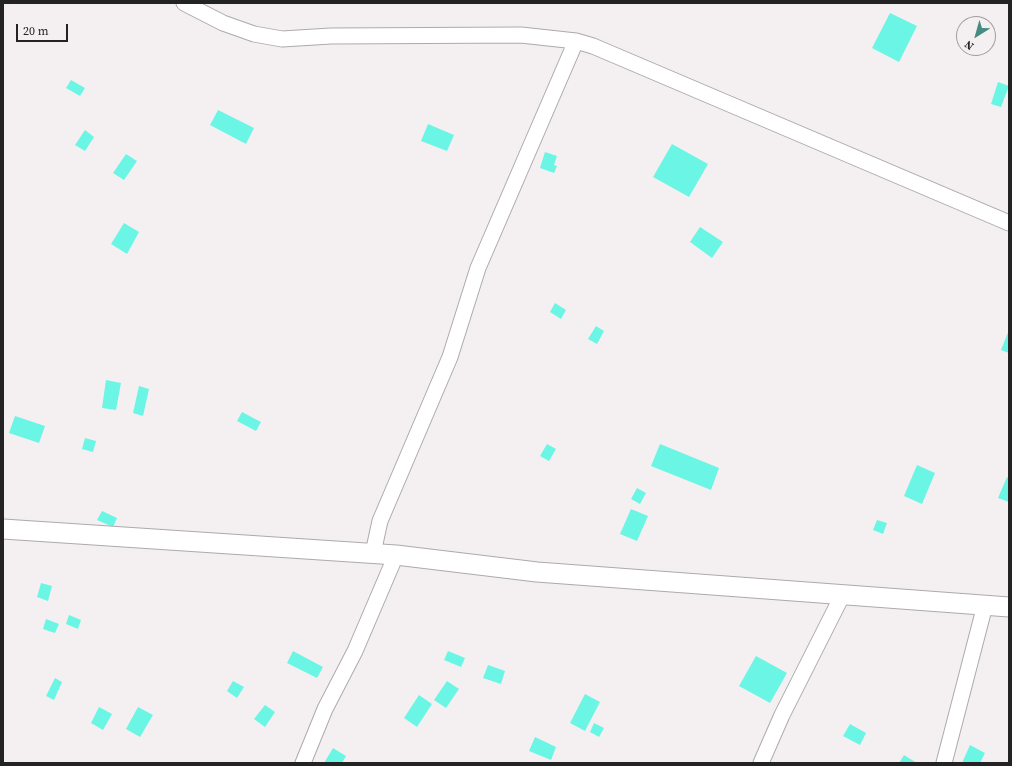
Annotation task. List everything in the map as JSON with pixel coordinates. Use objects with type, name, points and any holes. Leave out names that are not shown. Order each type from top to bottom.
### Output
[{"type":"street","points":[[184,3],[224,23],[254,34],[282,39],[331,36],[521,35],[576,41],[593,46],[1009,224]]},
{"type":"street","points":[[373,553],[380,521],[450,357],[478,268],[576,41]]},
{"type":"street","points":[[3,528],[373,553],[537,572],[1009,607]]},
{"type":"street","points":[[303,763],[325,709],[355,651],[396,555]]},
{"type":"street","points":[[761,763],[782,715],[843,594]]},
{"type":"street","points":[[944,763],[985,605]]},
{"type":"building","points":[[890,13],[917,26],[899,62],[872,48]]},
{"type":"building","points":[[71,80],[85,88],[80,96],[66,88]]},
{"type":"building","points":[[998,82],[1009,86],[1001,107],[991,104]]},
{"type":"building","points":[[218,110],[254,128],[246,144],[210,125]]},
{"type":"building","points":[[428,124],[454,135],[447,151],[421,141]]},
{"type":"building","points":[[85,130],[94,137],[85,151],[75,145]]},
{"type":"building","points":[[672,144],[708,164],[689,197],[653,177]]},
{"type":"building","points":[[545,152],[557,156],[554,165],[557,166],[554,173],[540,168]]},
{"type":"building","points":[[126,154],[137,161],[124,180],[113,173]]},
{"type":"building","points":[[124,223],[139,232],[127,254],[111,244]]},
{"type":"building","points":[[700,227],[723,242],[712,258],[690,242]]},
{"type":"building","points":[[555,303],[566,310],[561,319],[550,312]]},
{"type":"building","points":[[596,326],[604,331],[597,344],[588,339]]},
{"type":"building","points":[[1009,330],[1009,353],[1001,350]]},
{"type":"building","points":[[106,380],[121,383],[116,410],[102,408]]},
{"type":"building","points":[[139,386],[149,389],[143,416],[133,413]]},
{"type":"building","points":[[242,412],[261,422],[256,431],[237,421]]},
{"type":"building","points":[[15,416],[45,426],[39,443],[9,433]]},
{"type":"building","points":[[85,438],[96,441],[93,452],[82,449]]},
{"type":"building","points":[[547,444],[556,449],[549,461],[540,456]]},
{"type":"building","points":[[660,444],[719,468],[711,490],[651,466]]},
{"type":"building","points":[[917,465],[935,473],[922,504],[904,496]]},
{"type":"building","points":[[1007,477],[1009,478],[1009,502],[998,498]]},
{"type":"building","points":[[637,488],[646,493],[640,504],[631,499]]},
{"type":"building","points":[[631,509],[648,516],[637,541],[620,534]]},
{"type":"building","points":[[102,511],[117,518],[113,527],[97,520]]},
{"type":"building","points":[[877,520],[887,523],[883,534],[873,530]]},
{"type":"building","points":[[41,583],[52,586],[48,601],[37,597]]},
{"type":"building","points":[[69,615],[81,620],[78,629],[66,624]]},
{"type":"building","points":[[46,619],[59,624],[55,633],[43,629]]},
{"type":"building","points":[[293,651],[323,667],[317,678],[287,663]]},
{"type":"building","points":[[448,651],[465,658],[461,667],[444,660]]},
{"type":"building","points":[[756,656],[787,673],[770,703],[739,686]]},
{"type":"building","points":[[488,665],[505,671],[501,684],[483,678]]},
{"type":"building","points":[[55,678],[62,682],[54,700],[46,696]]},
{"type":"building","points":[[233,681],[244,687],[237,698],[227,691]]},
{"type":"building","points":[[447,681],[459,689],[446,708],[434,700]]},
{"type":"building","points":[[585,694],[600,702],[585,731],[570,723]]},
{"type":"building","points":[[419,695],[432,704],[417,727],[404,718]]},
{"type":"building","points":[[265,705],[275,712],[265,727],[254,719]]},
{"type":"building","points":[[99,707],[112,714],[103,730],[91,723]]},
{"type":"building","points":[[138,707],[153,715],[140,737],[126,729]]},
{"type":"building","points":[[594,723],[604,728],[599,737],[590,732]]},
{"type":"building","points":[[850,724],[866,733],[860,745],[843,736]]},
{"type":"building","points":[[535,737],[556,747],[551,760],[529,751]]},
{"type":"building","points":[[970,745],[985,753],[980,763],[962,763]]},
{"type":"building","points":[[333,748],[346,756],[342,763],[324,763]]},
{"type":"building","points":[[904,755],[917,763],[899,763]]}]
